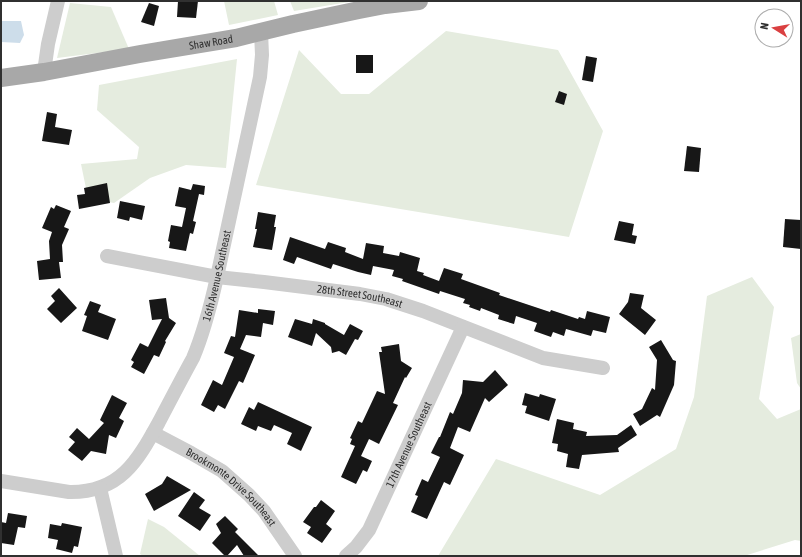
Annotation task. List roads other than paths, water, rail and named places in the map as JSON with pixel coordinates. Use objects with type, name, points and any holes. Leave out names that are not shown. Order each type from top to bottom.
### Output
[{"type":"main road","name":"Shaw Road","points":[[1,78],[44,72],[236,38],[293,24],[366,9],[419,1]]},
{"type":"street","points":[[44,72],[48,44],[58,1]]},
{"type":"street","name":"16th Avenue Southeast","points":[[1,481],[69,492],[100,488],[124,475],[142,453],[194,358],[200,341],[217,277],[260,77],[262,55],[261,32]]},
{"type":"street","name":"28th Street Southeast","points":[[107,256],[217,277],[309,287],[386,299],[423,311],[544,358],[603,368]]},
{"type":"street","name":"17th Avenue Southeast","points":[[346,556],[356,547],[369,530],[463,327]]},
{"type":"street","name":"Brookmonte Drive Southeast","points":[[153,433],[222,471],[249,495],[264,511],[295,556]]},
{"type":"street","points":[[100,488],[116,556]]},
{"type":"water","points":[[1,21],[21,21],[24,35],[20,43],[1,42]]}]
